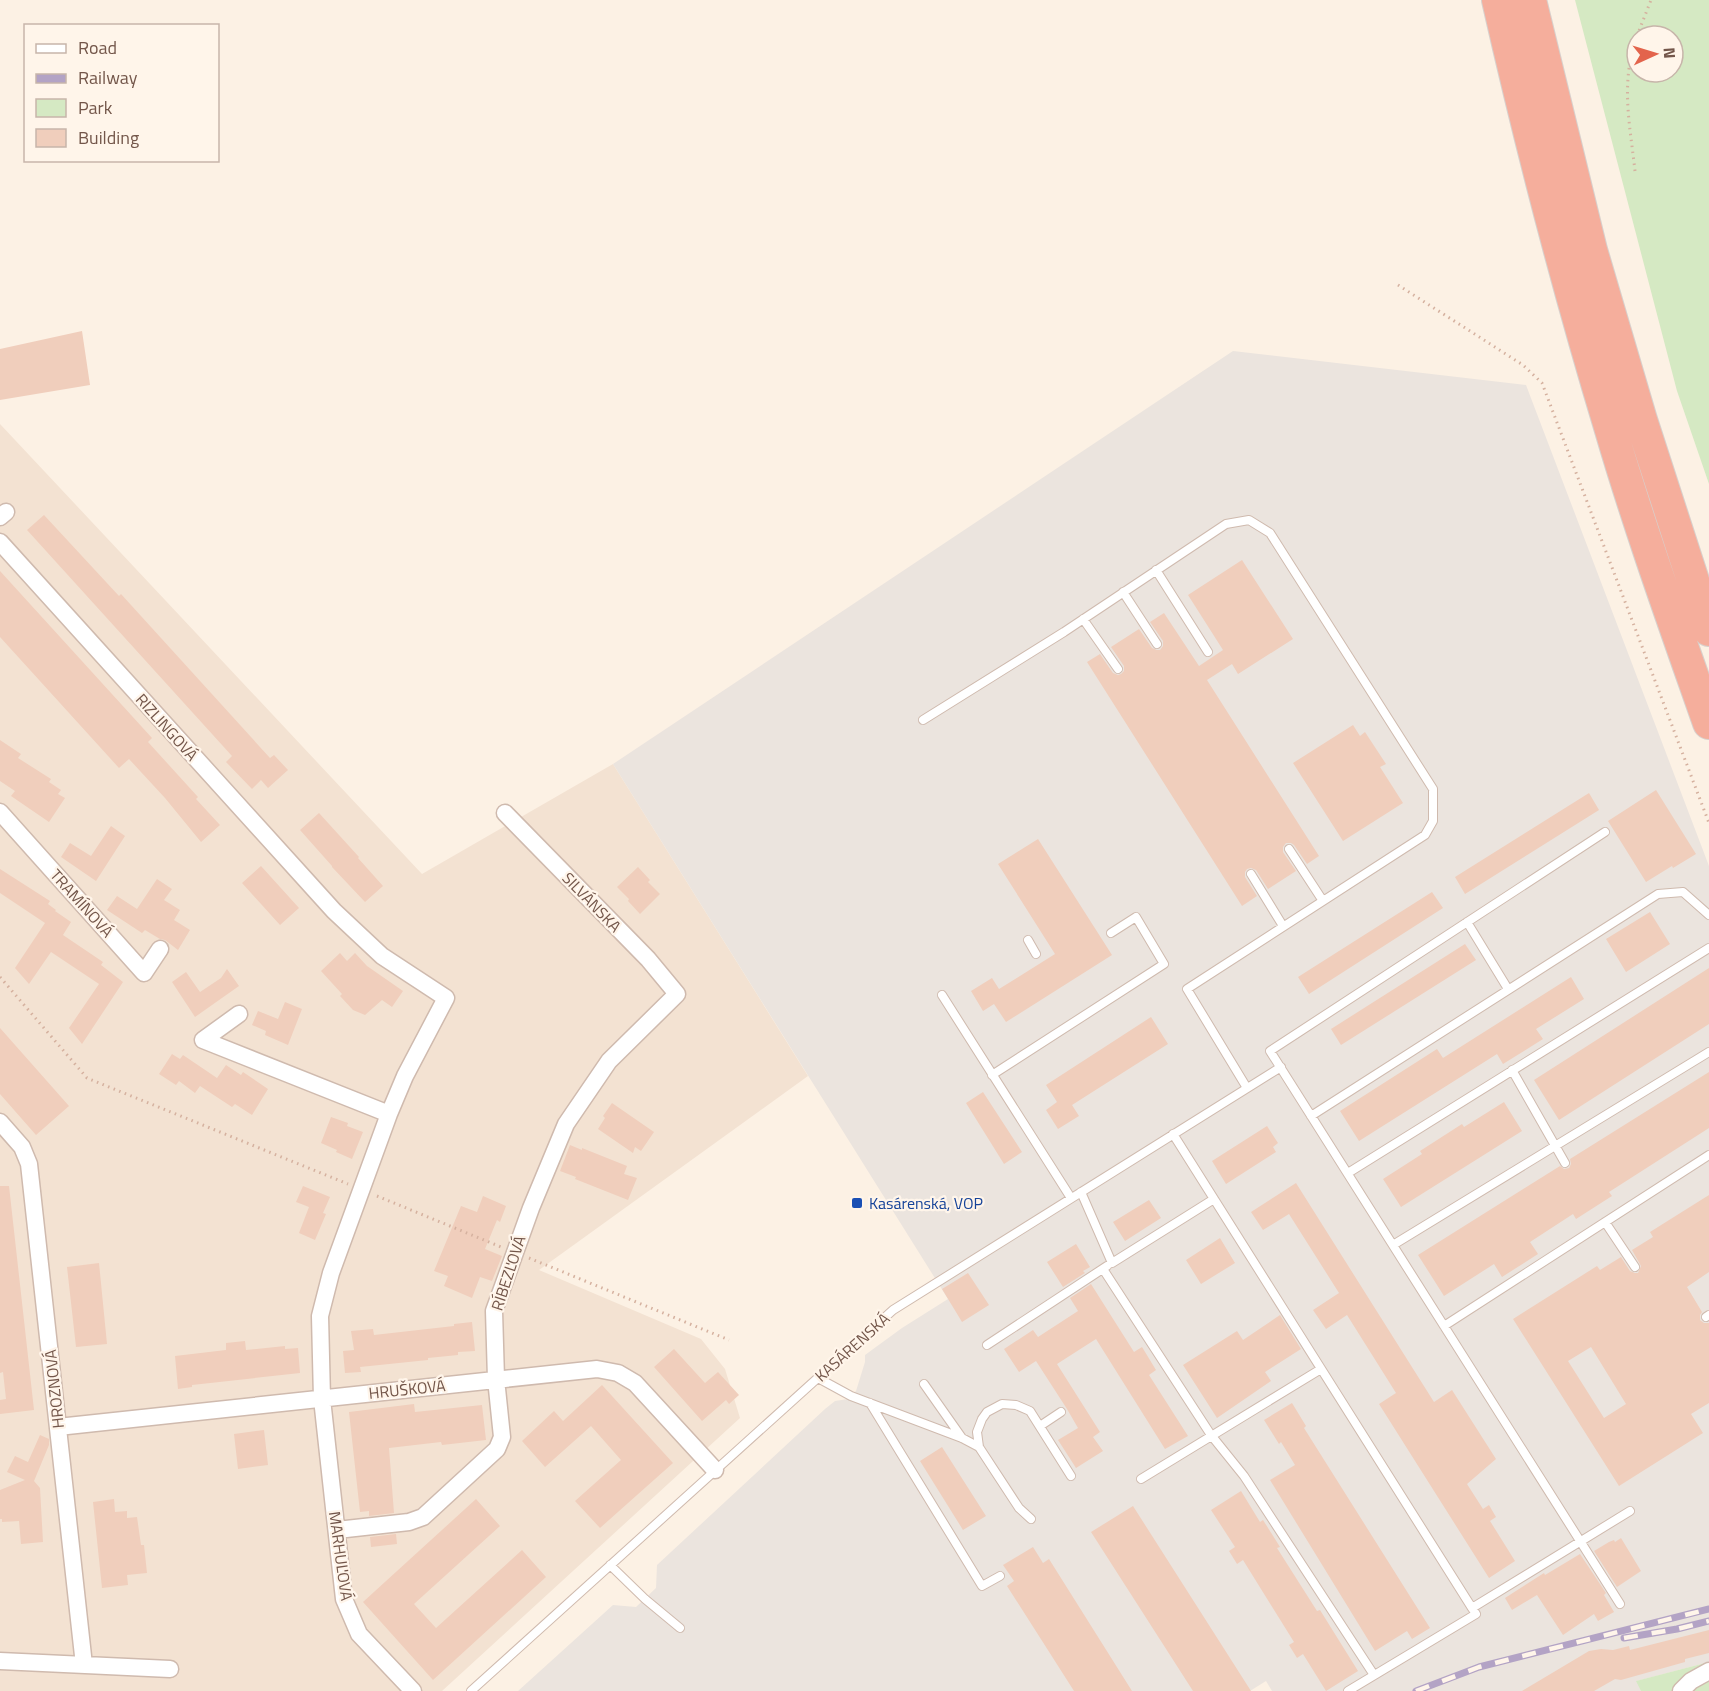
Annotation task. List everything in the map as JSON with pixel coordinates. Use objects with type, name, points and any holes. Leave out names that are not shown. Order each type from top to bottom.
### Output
[{"type":"highway","points":[[1498,0],[1516,82],[1562,259],[1611,432],[1709,723]]},
{"type":"highway","points":[[1536,5],[1539,42],[1591,250],[1641,420],[1709,630]]},
{"type":"street","name":"RIZLINGOVÁ","points":[[0,542],[334,911],[382,956],[446,998],[388,1114]]},
{"type":"street","name":"TRAMÍNOVÁ","points":[[0,812],[144,974],[160,949]]},
{"type":"street","name":"SILVÁNSKA","points":[[505,813],[648,959],[677,994]]},
{"type":"street","name":"RÍBEZĽOVÁ","points":[[337,1530],[409,1522],[423,1517],[497,1449],[502,1437],[496,1379],[494,1311],[531,1208],[566,1124],[609,1061],[677,994]]},
{"type":"street","points":[[239,1014],[203,1040],[388,1114]]},
{"type":"street","name":"MARHUĽOVÁ","points":[[388,1114],[331,1273],[320,1316],[322,1399],[344,1599],[359,1634],[413,1691]]},
{"type":"street","name":"HROZNOVÁ","points":[[0,1122],[22,1147],[29,1164],[84,1665]]},
{"type":"street","name":"HRUŠKOVÁ","points":[[58,1427],[597,1369],[618,1373],[636,1383],[715,1470]]},
{"type":"street","points":[[0,1661],[170,1668]]},
{"type":"street","points":[[1681,1691],[1691,1681],[1709,1671]]},
{"type":"lane","points":[[923,720],[1083,619],[1226,524],[1248,520],[1270,533],[1432,789],[1433,821],[1425,835],[1187,988],[1247,1088]]},
{"type":"lane","points":[[1156,570],[1208,652]]},
{"type":"lane","points":[[1123,592],[1157,644]]},
{"type":"lane","points":[[1083,619],[1118,669]]},
{"type":"lane","points":[[1605,831],[1270,1051],[1620,1604]]},
{"type":"lane","points":[[1289,849],[1323,901]]},
{"type":"lane","points":[[1251,874],[1283,926]]},
{"type":"lane","points":[[1311,1116],[1658,894],[1683,892],[1709,915]]},
{"type":"lane","points":[[992,1075],[1164,964],[1136,917],[1111,933]]},
{"type":"lane","points":[[1467,922],[1508,989]]},
{"type":"lane","points":[[1028,940],[1036,954]]},
{"type":"lane","points":[[1348,1173],[1709,948]]},
{"type":"lane","points":[[942,995],[1071,1198]]},
{"type":"lane","points":[[1393,1245],[1709,1052]]},
{"type":"lane","name":"KASÁRENSKÁ","points":[[471,1691],[893,1310],[1281,1067]]},
{"type":"lane","points":[[1512,1070],[1564,1163]]},
{"type":"lane","points":[[1173,1134],[1476,1614],[1348,1691]]},
{"type":"lane","points":[[1444,1326],[1709,1155]]},
{"type":"lane","points":[[1081,1192],[1112,1263]]},
{"type":"lane","points":[[987,1345],[1214,1199]]},
{"type":"lane","points":[[1605,1222],[1635,1267]]},
{"type":"lane","points":[[1103,1269],[1211,1435],[1244,1476],[1374,1675]]},
{"type":"lane","points":[[1141,1479],[1321,1369]]},
{"type":"lane","points":[[818,1378],[851,1396],[962,1438],[979,1447]]},
{"type":"lane","points":[[924,1384],[962,1438]]},
{"type":"lane","points":[[870,1403],[982,1586],[1000,1576]]},
{"type":"lane","points":[[1031,1519],[1019,1508],[979,1447],[977,1432],[987,1412],[1002,1404],[1016,1405],[1030,1411],[1071,1476]]},
{"type":"lane","points":[[1040,1426],[1061,1412]]},
{"type":"lane","points":[[1472,1608],[1630,1511]]},
{"type":"lane","points":[[610,1565],[645,1599],[680,1628]]},
{"type":"path","points":[[1642,24],[1651,0]]},
{"type":"path","points":[[1627,84],[1626,94],[1635,171]]},
{"type":"path","points":[[1398,285],[1523,365],[1542,383],[1709,823]]},
{"type":"path","points":[[0,977],[87,1078],[729,1340]]},
{"type":"shaded area","points":[[1233,351],[1526,385],[1709,866],[1709,1662],[1637,1681],[1641,1691],[1272,1691],[1266,1681],[1250,1691],[518,1691],[613,1605],[636,1607],[656,1588],[657,1565],[825,1409],[835,1401],[848,1399],[856,1391],[865,1355],[948,1299],[613,764]]},
{"type":"shaded area","points":[[0,424],[422,874],[613,764],[808,1076],[539,1270],[701,1339],[725,1369],[740,1418],[442,1691],[0,1691]]},
{"type":"green space","points":[[1575,0],[1709,0],[1709,484],[1677,391]]},
{"type":"green space","points":[[1709,1662],[1709,1691],[1641,1691],[1636,1681]]},
{"type":"building","points":[[82,331],[90,385],[0,400],[0,349]]},
{"type":"building","points":[[44,515],[119,596],[121,594],[270,758],[274,755],[288,770],[268,788],[261,780],[252,789],[226,762],[232,756],[27,530]]},
{"type":"building","points":[[1242,560],[1293,639],[1238,674],[1232,664],[1207,680],[1319,856],[1307,864],[1294,845],[1286,843],[1283,852],[1296,871],[1268,889],[1256,870],[1247,869],[1245,877],[1257,896],[1242,906],[1087,662],[1100,654],[1113,673],[1121,674],[1124,666],[1111,647],[1139,629],[1152,648],[1160,650],[1163,641],[1150,622],[1164,613],[1199,666],[1223,650],[1188,595]]},
{"type":"building","points":[[0,571],[152,738],[148,742],[220,825],[201,842],[129,759],[119,768],[0,637]]},
{"type":"building","points":[[1353,725],[1360,736],[1365,732],[1386,764],[1380,767],[1403,803],[1343,841],[1293,763]]},
{"type":"building","points":[[0,740],[21,754],[18,758],[51,779],[49,782],[61,790],[58,794],[65,798],[49,822],[11,796],[15,791],[0,781]]},
{"type":"building","points":[[1656,790],[1696,854],[1646,882],[1608,821]]},
{"type":"building","points":[[1589,793],[1599,810],[1465,894],[1455,877]]},
{"type":"building","points":[[319,813],[383,886],[365,902],[300,830]]},
{"type":"building","points":[[111,826],[125,836],[96,881],[61,857],[70,843],[91,856]]},
{"type":"building","points":[[1038,839],[1112,955],[1006,1022],[994,1004],[983,1011],[971,991],[992,978],[999,989],[1055,954],[998,864]]},
{"type":"building","points":[[261,866],[299,908],[280,925],[242,883]]},
{"type":"building","points":[[638,867],[660,894],[640,914],[617,887]]},
{"type":"building","points":[[0,869],[50,901],[48,904],[55,911],[71,922],[63,935],[103,962],[101,965],[123,982],[82,1044],[69,1028],[99,984],[51,952],[29,984],[15,968],[45,923],[0,893]]},
{"type":"building","points":[[157,879],[172,889],[164,900],[180,910],[174,920],[190,930],[178,950],[165,940],[145,930],[142,933],[107,910],[117,896],[137,909]]},
{"type":"building","points":[[1432,892],[1443,908],[1309,994],[1298,977]]},
{"type":"building","points":[[1650,912],[1670,944],[1626,972],[1606,939]]},
{"type":"building","points":[[1465,944],[1476,960],[1341,1045],[1331,1029]]},
{"type":"building","points":[[340,953],[347,961],[355,953],[367,966],[403,991],[392,1007],[382,1000],[365,1015],[353,1010],[321,971]]},
{"type":"building","points":[[1709,968],[1709,1024],[1559,1120],[1534,1080]]},
{"type":"building","points":[[227,969],[239,986],[195,1017],[172,982],[186,972],[200,992],[221,978]]},
{"type":"building","points":[[1571,977],[1584,999],[1536,1029],[1543,1039],[1503,1064],[1497,1054],[1359,1141],[1340,1111],[1437,1049],[1443,1058]]},
{"type":"building","points":[[285,1002],[302,1009],[288,1045],[265,1035],[266,1031],[252,1025],[258,1011],[278,1019]]},
{"type":"building","points":[[1151,1017],[1168,1044],[1072,1105],[1079,1116],[1058,1129],[1046,1110],[1057,1102],[1046,1085]]},
{"type":"building","points":[[0,1028],[69,1106],[36,1135],[0,1094]]},
{"type":"building","points":[[172,1054],[180,1059],[183,1055],[217,1078],[226,1065],[241,1075],[243,1072],[268,1089],[252,1115],[235,1104],[232,1107],[200,1086],[195,1093],[179,1081],[176,1085],[159,1074]]},
{"type":"building","points":[[1709,1072],[1709,1128],[1609,1192],[1612,1196],[1576,1219],[1573,1214],[1530,1242],[1538,1254],[1502,1277],[1494,1264],[1444,1296],[1418,1255],[1560,1166],[1564,1169],[1569,1168],[1570,1159]]},
{"type":"building","points":[[983,1092],[1022,1152],[1004,1164],[966,1103]]},
{"type":"building","points":[[1504,1102],[1522,1131],[1401,1207],[1383,1179],[1422,1154],[1420,1151],[1462,1124],[1464,1127]]},
{"type":"building","points":[[612,1103],[654,1132],[641,1151],[635,1147],[633,1153],[598,1129]]},
{"type":"building","points":[[331,1117],[363,1132],[352,1159],[321,1143]]},
{"type":"building","points":[[1267,1126],[1278,1143],[1273,1147],[1276,1152],[1226,1184],[1212,1161]]},
{"type":"building","points":[[570,1145],[627,1166],[624,1174],[637,1178],[628,1200],[560,1171]]},
{"type":"building","points":[[1296,1183],[1434,1402],[1452,1390],[1496,1459],[1467,1484],[1483,1509],[1489,1505],[1496,1517],[1490,1521],[1515,1561],[1489,1578],[1379,1404],[1396,1393],[1347,1315],[1326,1329],[1313,1310],[1339,1293],[1289,1214],[1263,1230],[1251,1212]]},
{"type":"building","points":[[0,1186],[9,1186],[34,1410],[0,1414],[0,1400],[6,1399],[3,1372],[0,1373]]},
{"type":"building","points":[[303,1186],[330,1197],[323,1213],[326,1214],[315,1240],[299,1233],[309,1207],[296,1202]]},
{"type":"building","points":[[1709,1195],[1709,1272],[1687,1287],[1702,1312],[1700,1320],[1709,1323],[1709,1403],[1691,1414],[1703,1433],[1619,1486],[1513,1319],[1597,1266],[1600,1270],[1621,1257],[1630,1271],[1638,1273],[1641,1266],[1632,1250],[1653,1237],[1650,1232]],"holes":[[[1591,1347],[1626,1404],[1604,1418],[1568,1361]]]},
{"type":"building","points":[[483,1196],[506,1206],[500,1222],[497,1220],[485,1249],[502,1256],[492,1281],[480,1277],[472,1298],[444,1286],[448,1276],[434,1271],[461,1206],[477,1212]]},
{"type":"building","points":[[1149,1200],[1161,1218],[1125,1241],[1113,1222]]},
{"type":"building","points":[[1220,1238],[1235,1263],[1201,1284],[1186,1260]]},
{"type":"building","points":[[1076,1244],[1090,1267],[1083,1271],[1085,1273],[1063,1287],[1047,1262]]},
{"type":"building","points":[[99,1263],[107,1344],[76,1347],[67,1267]]},
{"type":"building","points":[[968,1273],[989,1305],[962,1322],[942,1289]]},
{"type":"building","points":[[1091,1284],[1134,1352],[1142,1347],[1156,1370],[1149,1375],[1188,1436],[1165,1449],[1096,1339],[1057,1364],[1100,1432],[1093,1437],[1103,1451],[1076,1468],[1058,1440],[1078,1428],[1067,1409],[1036,1361],[1019,1372],[1004,1349],[1033,1330],[1038,1337],[1078,1311],[1070,1298]]},
{"type":"building","points":[[1280,1315],[1301,1349],[1265,1372],[1271,1381],[1217,1418],[1183,1365],[1237,1331],[1243,1340]]},
{"type":"building","points":[[472,1322],[475,1351],[458,1352],[458,1355],[428,1358],[428,1360],[360,1367],[361,1372],[345,1373],[343,1351],[354,1350],[351,1331],[373,1329],[374,1335]]},
{"type":"building","points":[[245,1341],[246,1350],[285,1346],[285,1349],[298,1348],[300,1373],[192,1385],[192,1387],[178,1389],[175,1356],[226,1350],[226,1343]]},
{"type":"building","points":[[674,1349],[705,1383],[718,1372],[739,1395],[729,1404],[726,1400],[702,1421],[654,1367]]},
{"type":"building","points":[[602,1385],[673,1463],[600,1528],[575,1501],[621,1460],[591,1426],[545,1467],[522,1441],[554,1411],[563,1421]]},
{"type":"building","points":[[1292,1403],[1306,1426],[1304,1428],[1430,1628],[1412,1639],[1407,1631],[1375,1651],[1270,1480],[1295,1465],[1264,1420]]},
{"type":"building","points":[[414,1404],[415,1412],[482,1405],[486,1440],[389,1448],[394,1513],[369,1516],[369,1511],[360,1512],[349,1412]]},
{"type":"building","points":[[264,1430],[268,1465],[238,1469],[234,1434]]},
{"type":"building","points":[[40,1435],[49,1439],[49,1445],[34,1481],[40,1488],[43,1542],[21,1544],[19,1521],[2,1522],[0,1519],[0,1490],[25,1480],[7,1472],[15,1456],[28,1462]]},
{"type":"building","points":[[942,1447],[986,1516],[963,1530],[920,1461]]},
{"type":"building","points":[[1241,1491],[1260,1522],[1263,1520],[1280,1547],[1277,1548],[1317,1611],[1320,1610],[1358,1671],[1326,1691],[1303,1654],[1297,1658],[1289,1645],[1294,1642],[1243,1560],[1237,1564],[1229,1551],[1235,1547],[1211,1510]]},
{"type":"building","points":[[114,1499],[115,1512],[127,1511],[127,1518],[137,1517],[141,1545],[144,1545],[147,1573],[127,1575],[128,1585],[102,1588],[93,1502]]},
{"type":"building","points":[[476,1499],[500,1526],[414,1604],[436,1628],[522,1550],[546,1577],[433,1680],[363,1602]]},
{"type":"building","points":[[1133,1506],[1251,1691],[1193,1691],[1091,1532]]},
{"type":"building","points":[[396,1534],[397,1544],[371,1547],[370,1537]]},
{"type":"building","points":[[1621,1538],[1641,1571],[1617,1587],[1594,1551]]},
{"type":"building","points":[[1033,1547],[1043,1563],[1049,1559],[1132,1691],[1074,1691],[1007,1586],[1014,1581],[1003,1565]]},
{"type":"building","points":[[1580,1554],[1606,1593],[1604,1595],[1614,1612],[1598,1621],[1594,1614],[1563,1635],[1537,1595],[1512,1610],[1505,1598],[1544,1573],[1545,1575]]},
{"type":"building","points":[[1709,1630],[1709,1653],[1685,1659],[1685,1662],[1621,1680],[1615,1679],[1594,1691],[1522,1691],[1589,1651],[1613,1650],[1629,1646],[1630,1650]]},
{"type":"railway","points":[[1416,1691],[1479,1667],[1709,1609]]},
{"type":"railway","points":[[1624,1638],[1709,1621]]},
{"type":"place","name":"Kasárenská, VOP","points":[[857,1203]]}]
